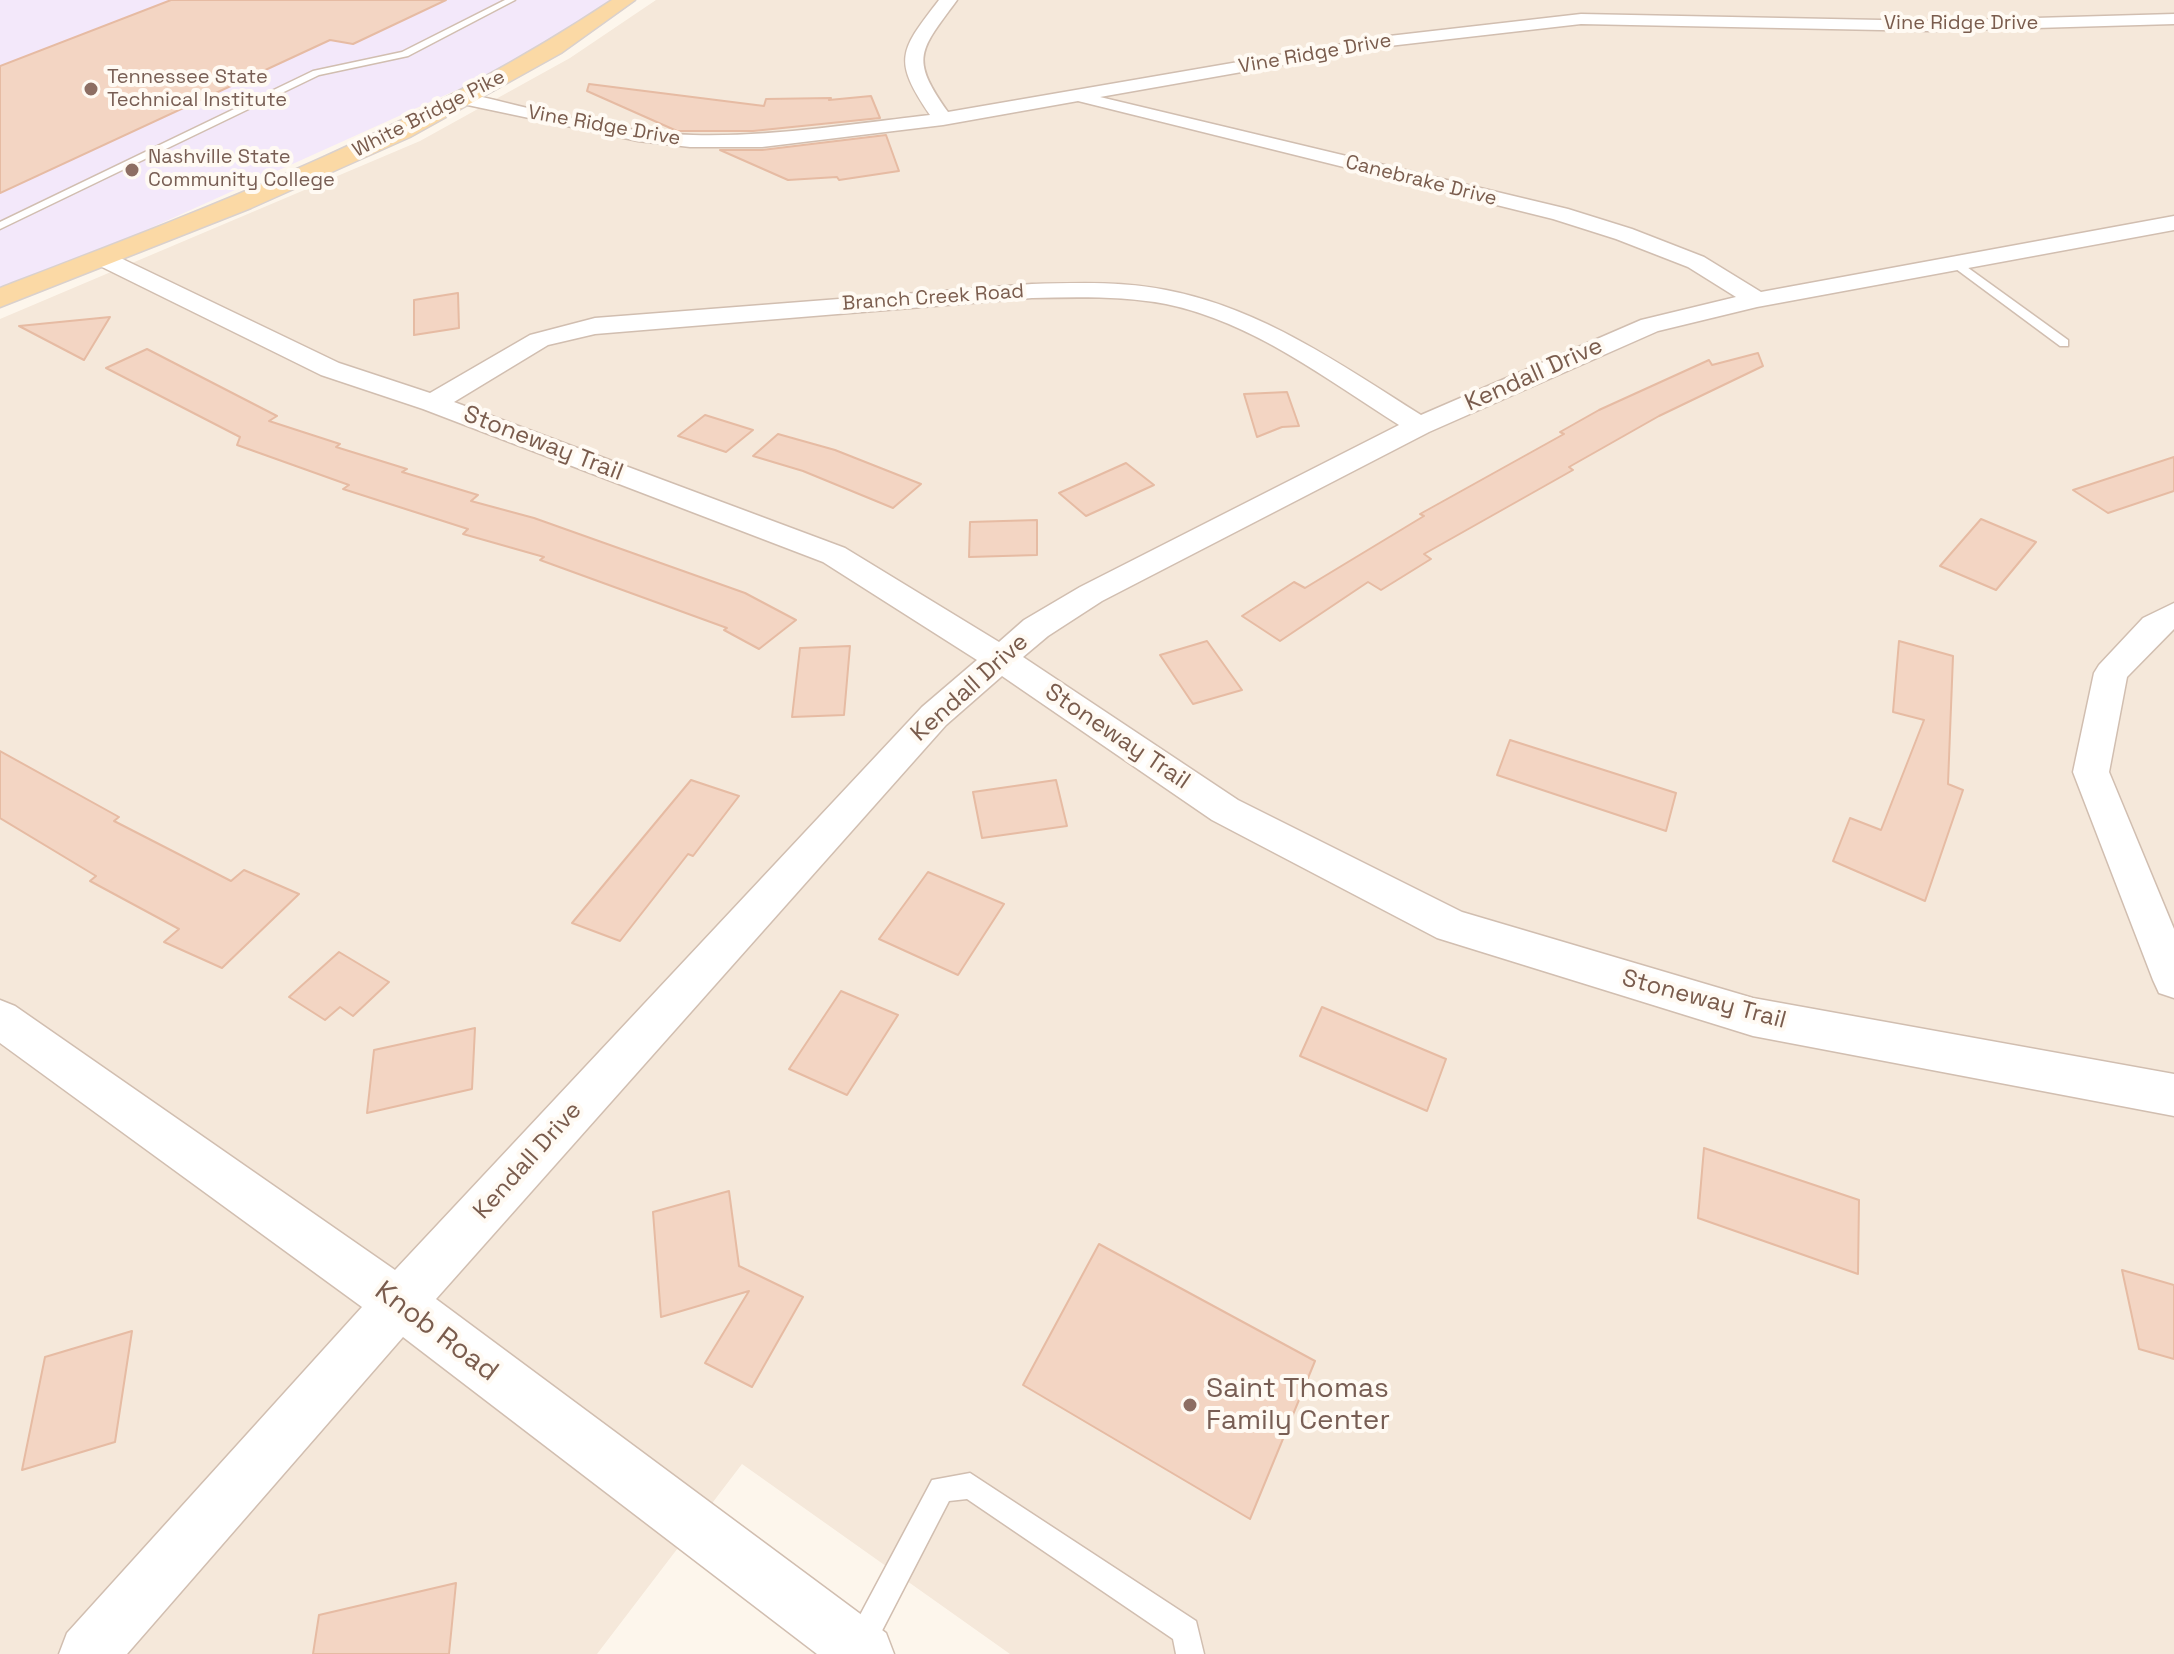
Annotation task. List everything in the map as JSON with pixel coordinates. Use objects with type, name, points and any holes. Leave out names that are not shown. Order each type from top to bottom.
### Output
[{"type":"main road","name":"White Bridge Pike","points":[[0,298],[367,147],[465,99],[574,37],[625,0]]},
{"type":"street","points":[[943,119],[919,84],[910,63],[918,39],[948,0]]},
{"type":"street","points":[[1565,0],[1581,19]]},
{"type":"street","name":"Vine Ridge Drive","points":[[465,99],[594,128],[690,141],[762,141],[943,119],[1389,41],[1581,19],[1931,26],[2174,19]]},
{"type":"street","name":"Canebrake Drive","points":[[1072,97],[1573,218],[1696,262],[1757,300]]},
{"type":"street","name":"Kendall Drive","points":[[88,1654],[399,1303],[934,716],[1036,628],[1091,594],[1419,426],[1650,325],[1757,300],[2174,223]]},
{"type":"street","name":"Stoneway Trail","points":[[102,258],[330,369],[433,403],[834,555],[1001,659],[1225,810],[1451,926],[1753,1017],[2174,1095]]},
{"type":"street","name":"Branch Creek Road","points":[[433,403],[539,340],[595,326],[909,300],[1092,289],[1137,292],[1183,300],[1232,316],[1282,340],[1419,426]]},
{"type":"street","points":[[2174,614],[2155,626],[2111,673],[2091,772],[2174,980]]},
{"type":"street","name":"Knob Road","points":[[0,1019],[399,1303],[861,1651]]},
{"type":"lane","points":[[0,226],[316,73],[405,54],[511,0]]},
{"type":"lane","points":[[1956,264],[2064,343]]},
{"type":"lane","points":[[861,1651],[941,1489],[970,1486],[1186,1631],[1190,1654]]},
{"type":"shaded area","name":"Nashville State Community College","points":[[0,0],[620,0],[574,37],[0,296]]},
{"type":"shaded area","points":[[656,0],[2174,0],[2174,1654],[1010,1654],[742,1464],[597,1654],[0,1654],[0,319],[420,141],[570,58]]},
{"type":"building","points":[[171,0],[446,0],[353,44],[330,40],[0,193],[0,66]]},
{"type":"building","points":[[589,84],[764,106],[766,99],[831,98],[829,100],[871,96],[880,118],[753,131],[677,131],[587,91]]},
{"type":"building","points":[[886,135],[899,171],[839,180],[837,177],[788,180],[720,150],[762,150]]},
{"type":"building","points":[[458,293],[459,328],[414,335],[414,300]]},
{"type":"building","points":[[110,317],[84,360],[19,326]]},
{"type":"building","points":[[147,349],[277,416],[269,421],[340,444],[336,447],[407,469],[402,472],[478,495],[471,501],[534,518],[745,593],[796,620],[759,649],[724,630],[727,628],[540,560],[544,557],[463,534],[468,529],[343,489],[349,485],[237,445],[240,437],[106,368]]},
{"type":"building","points":[[1758,353],[1763,366],[1659,416],[1569,467],[1573,470],[1424,554],[1431,559],[1381,590],[1368,582],[1280,641],[1242,616],[1294,582],[1305,588],[1424,516],[1420,514],[1564,434],[1560,432],[1599,410],[1709,360],[1712,365]]},
{"type":"building","points":[[1287,392],[1299,426],[1282,427],[1257,437],[1244,394]]},
{"type":"building","points":[[705,415],[753,430],[726,452],[678,436]]},
{"type":"building","points":[[778,434],[835,450],[921,484],[893,508],[803,471],[753,456]]},
{"type":"building","points":[[2174,457],[2174,491],[2108,513],[2073,490]]},
{"type":"building","points":[[1126,463],[1154,485],[1086,516],[1059,493]]},
{"type":"building","points":[[1981,519],[2036,542],[1996,590],[1940,566]]},
{"type":"building","points":[[1037,520],[1037,555],[969,557],[970,522]]},
{"type":"building","points":[[1207,641],[1242,690],[1193,704],[1160,655]]},
{"type":"building","points":[[1899,641],[1953,656],[1948,784],[1963,790],[1925,901],[1833,861],[1850,818],[1881,830],[1924,720],[1893,712]]},
{"type":"building","points":[[850,646],[844,715],[792,717],[800,648]]},
{"type":"building","points":[[1510,740],[1676,793],[1666,831],[1497,775]]},
{"type":"building","points":[[0,751],[119,817],[114,821],[231,881],[244,870],[299,894],[222,968],[164,942],[179,929],[90,881],[96,876],[0,818]]},
{"type":"building","points":[[691,780],[739,796],[693,856],[688,854],[620,941],[572,923]]},
{"type":"building","points":[[1056,780],[1067,826],[982,838],[973,792]]},
{"type":"building","points":[[928,872],[1004,904],[958,975],[879,939]]},
{"type":"building","points":[[339,952],[389,982],[353,1016],[340,1007],[325,1020],[289,997]]},
{"type":"building","points":[[841,991],[898,1015],[847,1095],[789,1069]]},
{"type":"building","points":[[1322,1007],[1446,1059],[1427,1111],[1300,1056]]},
{"type":"building","points":[[475,1028],[472,1089],[367,1113],[374,1050]]},
{"type":"building","points":[[1704,1148],[1859,1200],[1858,1274],[1698,1218]]},
{"type":"building","points":[[729,1191],[739,1266],[803,1297],[752,1387],[705,1363],[749,1291],[661,1317],[653,1212]]},
{"type":"building","points":[[1099,1244],[1315,1361],[1250,1519],[1023,1385]]},
{"type":"building","points":[[2122,1270],[2174,1285],[2174,1359],[2139,1349]]},
{"type":"building","points":[[132,1331],[115,1442],[22,1470],[45,1357]]},
{"type":"building","points":[[456,1583],[449,1654],[313,1654],[319,1615]]},
{"type":"place","name":"Tennessee State Technical Institute","points":[[91,89]]},
{"type":"place","name":"Nashville State Community College","points":[[132,170]]},
{"type":"place","name":"Saint Thomas Family Center","points":[[1190,1405]]}]
